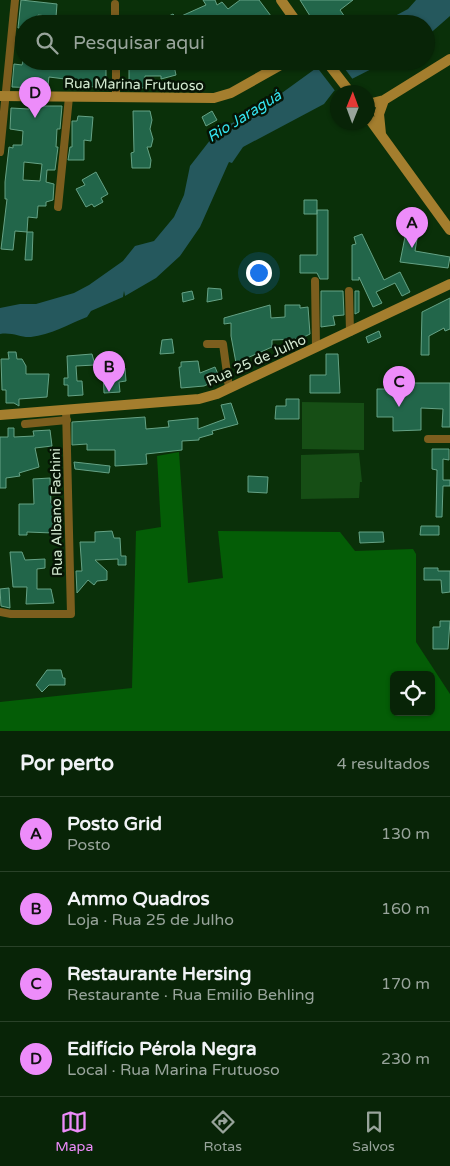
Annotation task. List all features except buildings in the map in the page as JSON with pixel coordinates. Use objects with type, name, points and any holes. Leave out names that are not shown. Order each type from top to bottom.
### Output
[{"type":"main road","points":[[281,0],[292,15]]},
{"type":"main road","points":[[435,68],[450,59]]},
{"type":"main road","name":"Rua Marina Frutuoso","points":[[2,96],[214,98],[231,93],[272,70]]},
{"type":"main road","points":[[333,70],[345,85]]},
{"type":"main road","points":[[375,102],[384,100],[432,70]]},
{"type":"main road","points":[[381,135],[379,114],[384,100]]},
{"type":"main road","points":[[375,127],[449,227]]},
{"type":"main road","points":[[440,289],[450,279]]},
{"type":"main road","name":"Rua 25 de Julho","points":[[0,416],[66,414],[199,400],[229,388],[450,284]]},
{"type":"street","points":[[0,152],[2,96],[15,0]]},
{"type":"street","points":[[115,4],[115,15]]},
{"type":"street","points":[[116,70],[116,98]]},
{"type":"street","points":[[58,207],[69,97]]},
{"type":"street","points":[[316,281],[316,347]]},
{"type":"street","points":[[349,291],[350,332]]},
{"type":"street","points":[[207,344],[223,344],[229,388]]},
{"type":"street","points":[[25,424],[66,414]]},
{"type":"street","name":"Rua Albano Fachini","points":[[0,612],[11,614],[71,614],[66,414]]},
{"type":"street","points":[[428,439],[450,439]]},
{"type":"green space","points":[[302,402],[364,403],[364,450],[302,449]]},
{"type":"green space","points":[[179,452],[188,583],[223,578],[218,531],[340,532],[355,551],[413,549],[416,554],[416,642],[435,671],[390,671],[390,716],[435,716],[435,671],[450,694],[450,731],[0,731],[0,702],[132,688],[136,531],[161,527],[157,456]]},
{"type":"green space","points":[[359,453],[362,482],[360,482],[359,498],[301,499],[301,455]]},
{"type":"water","points":[[416,0],[450,0],[450,16],[435,29],[435,15],[397,15],[408,9]]},
{"type":"water","points":[[314,70],[369,70],[342,85],[330,85],[330,96],[324,104],[243,147],[232,163],[229,162],[200,227],[180,256],[156,278],[125,296],[124,291],[123,297],[91,311],[87,317],[52,332],[31,337],[0,334],[0,308],[20,304],[36,304],[74,293],[89,285],[123,261],[135,246],[154,241],[174,217],[184,195],[190,166],[211,139],[228,125],[257,111]]},
{"type":"pier","points":[[319,70],[346,70],[354,81],[347,85],[331,85]]},
{"type":"place","name":"Edifício Pérola Negra","points":[[35,118]]},
{"type":"place","name":"Posto Grid","points":[[412,248]]},
{"type":"place","name":"Ammo Quadros","points":[[109,392]]},
{"type":"place","name":"Restaurante Hersing","points":[[399,407]]},
{"type":"water label","name":"Rio Jaraguá","points":[[244,116]]}]
